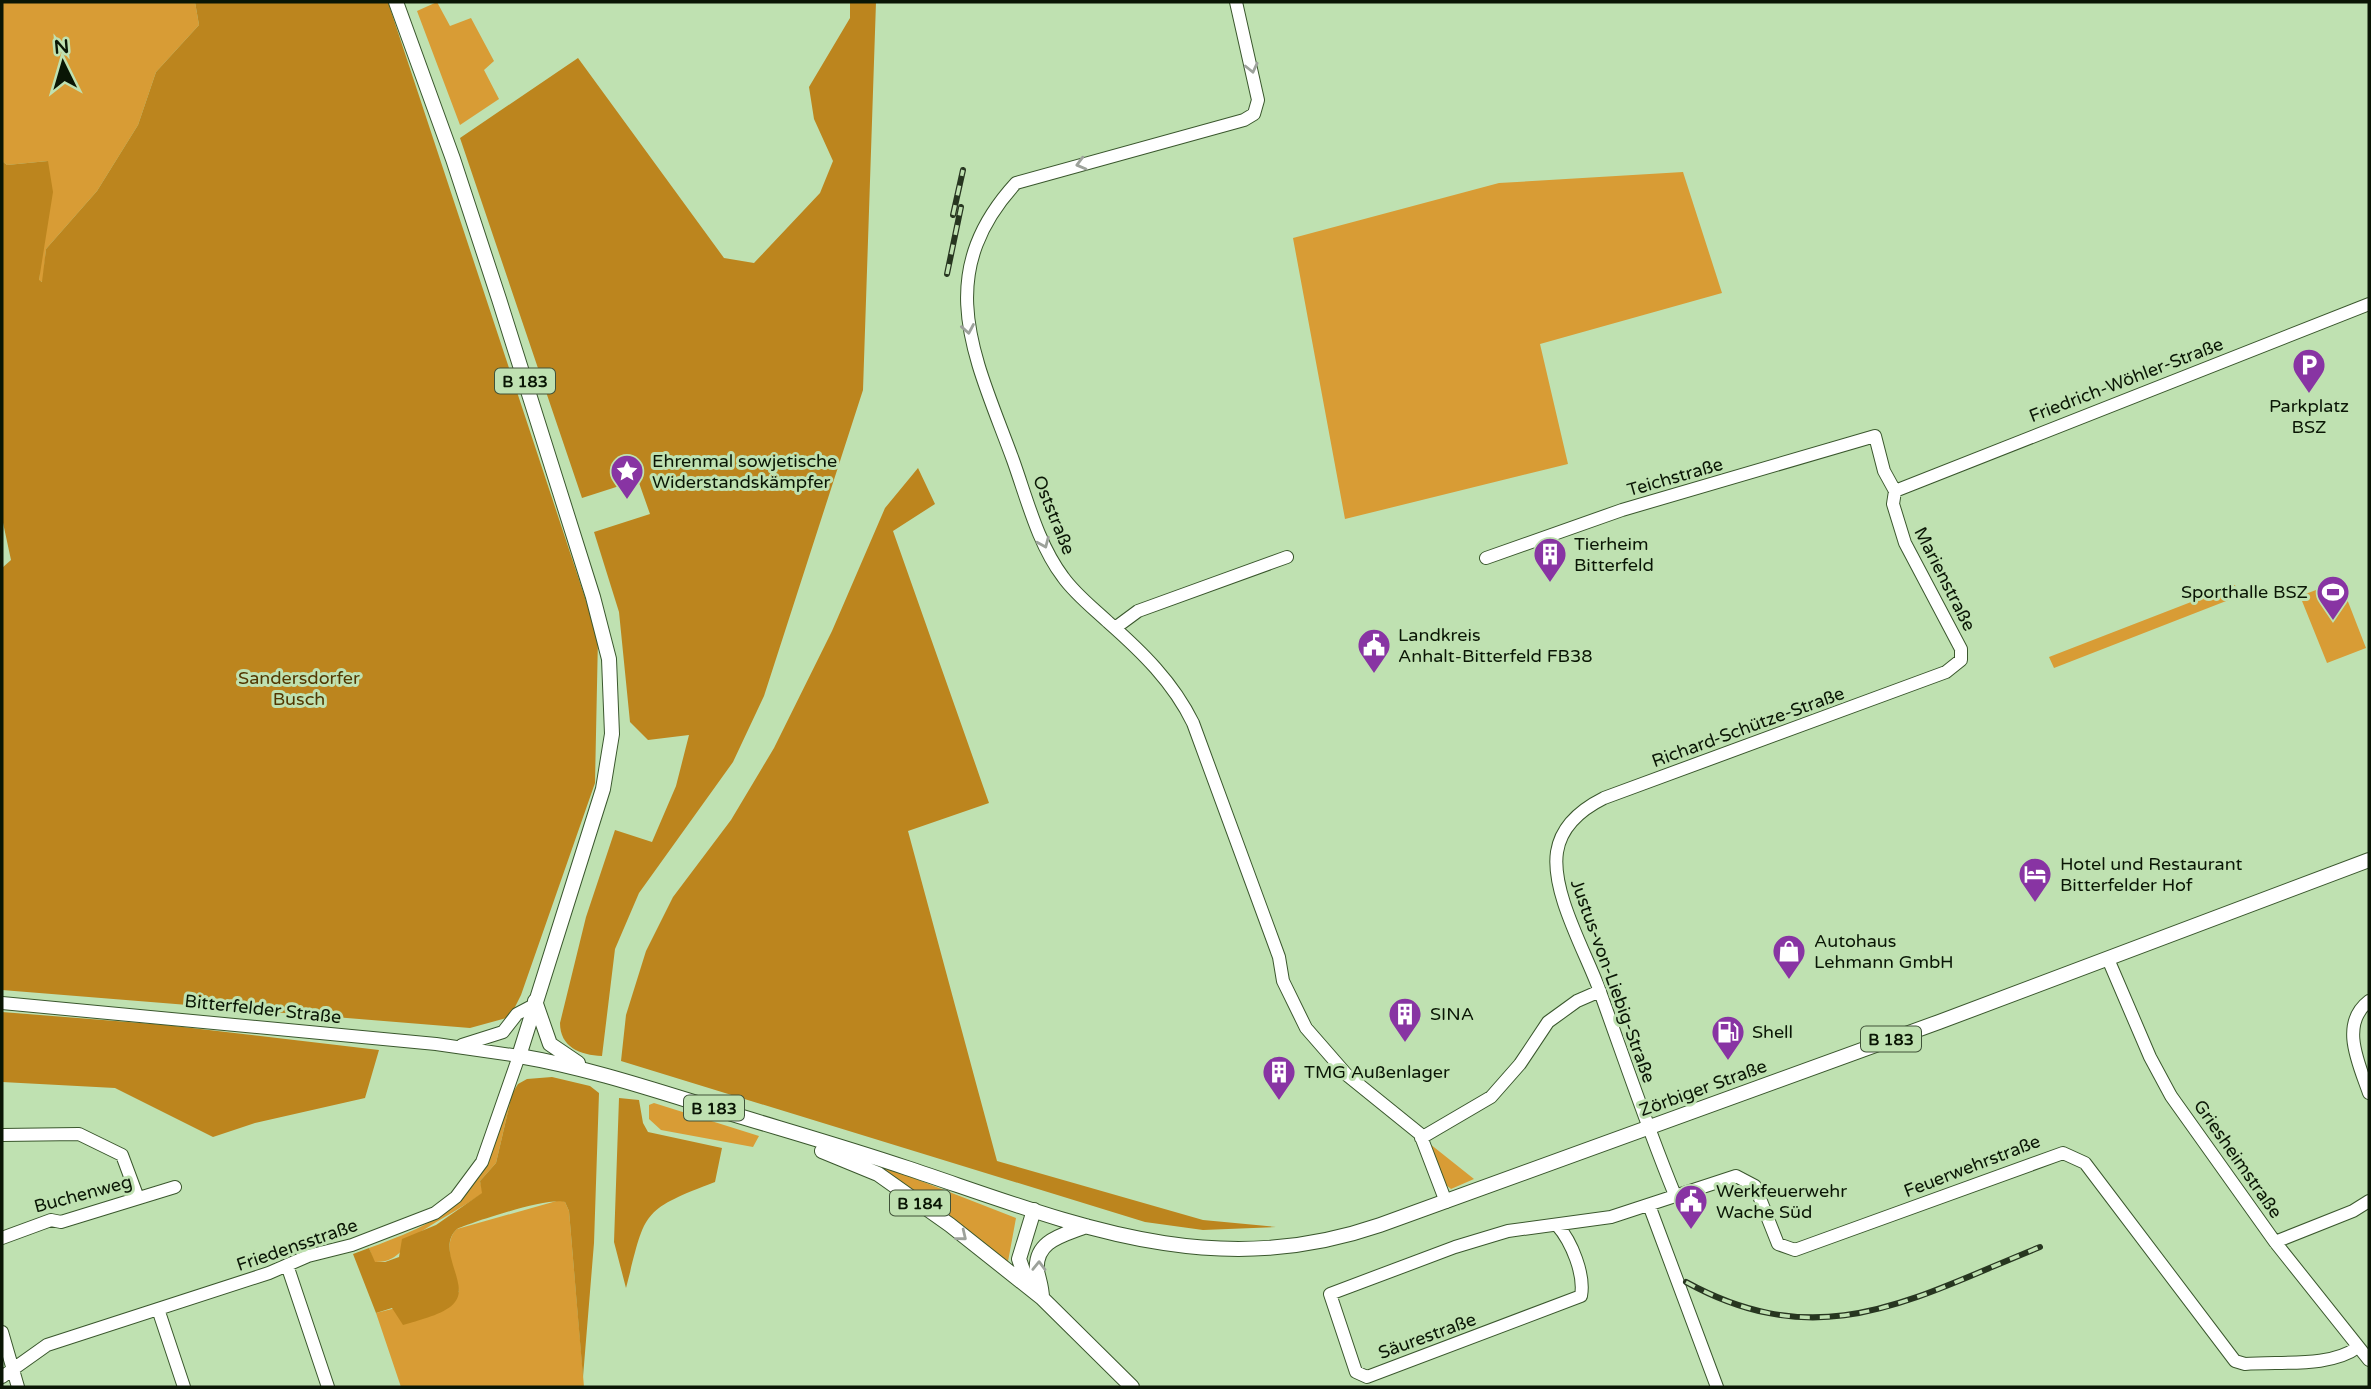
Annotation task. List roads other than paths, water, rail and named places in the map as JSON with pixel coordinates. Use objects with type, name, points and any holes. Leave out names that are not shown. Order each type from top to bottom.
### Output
[{"type":"main road","name":"B 183","points":[[396,2],[457,172],[582,559],[609,659],[612,734],[603,789],[519,1056],[626,1082],[1034,1210]]},
{"type":"main road","name":"Zörbiger Straße","points":[[1034,1210],[1161,1244],[1221,1250],[1269,1250],[1345,1236],[1648,1129],[2369,860]]},
{"type":"main road","name":"B 183","points":[[535,1003],[549,1043],[556,1051],[577,1060],[589,1072]]},
{"type":"main road","name":"B 184","points":[[802,1136],[820,1150],[866,1168],[894,1184],[1029,1286],[1132,1387]]},
{"type":"main road","points":[[1029,1286],[1019,1259],[1034,1210]]},
{"type":"main road","points":[[1042,1298],[1037,1266],[1042,1248],[1052,1239],[1086,1226]]},
{"type":"street","name":"Oststraße","points":[[1236,2],[1258,100],[1254,114],[1244,120],[1016,183],[982,232],[969,273],[966,317],[973,349],[1048,551],[1073,590],[1170,684],[1193,723],[1279,957],[1283,981],[1296,1014],[1347,1075],[1421,1138],[1446,1202]]},
{"type":"street","name":"Friedrich-Wöhler-Straße","points":[[1895,491],[2369,304]]},
{"type":"street","name":"Marienstraße","points":[[1875,436],[1884,471],[1895,491],[1893,504],[1900,532],[1957,640],[1961,660]]},
{"type":"street","name":"Teichstraße","points":[[1486,558],[1622,510],[1875,436]]},
{"type":"street","points":[[1115,628],[1138,611],[1287,557]]},
{"type":"street","name":"Richard-Schütze-Straße","points":[[1559,844],[1572,821],[1604,798],[1946,672],[1961,660]]},
{"type":"street","name":"Justus-von-Liebig-Straße","points":[[1559,844],[1556,864],[1559,885],[1600,991],[1648,1129]]},
{"type":"street","name":"Griesheimstraße","points":[[2108,959],[2164,1085],[2275,1242],[2369,1360]]},
{"type":"street","points":[[1421,1138],[1492,1097],[1520,1064],[1548,1022],[1577,1001],[1600,991]]},
{"type":"street","points":[[2369,1001],[2355,1017],[2353,1034],[2355,1052],[2369,1093]]},
{"type":"street","name":"Bitterfelder Straße","points":[[2,1003],[458,1046],[519,1056]]},
{"type":"street","points":[[458,1046],[503,1032],[517,1014],[535,1003]]},
{"type":"street","name":"Friedensstraße","points":[[8,1374],[47,1345],[416,1222],[456,1197],[482,1162],[519,1056]]},
{"type":"street","points":[[1648,1129],[1675,1195]]},
{"type":"street","points":[[2,1135],[79,1134],[122,1155],[138,1198]]},
{"type":"street","name":"Feuerwehrstraße","points":[[1675,1195],[1730,1176],[1747,1179],[1757,1190],[1775,1240],[1782,1247],[1795,1250],[2051,1155],[2069,1154],[2085,1163],[2235,1361],[2245,1364],[2325,1359],[2348,1354],[2358,1347]]},
{"type":"street","name":"Buchenweg","points":[[2,1238],[51,1220],[61,1222],[175,1187]]},
{"type":"street","name":"Säurestraße","points":[[1558,1225],[1565,1234],[1583,1284],[1581,1296],[1367,1377],[1356,1372],[1331,1294],[1508,1231],[1558,1225],[1580,1219],[1611,1217],[1675,1195]]},
{"type":"street","points":[[2275,1242],[2353,1211],[2369,1201]]},
{"type":"street","points":[[1649,1205],[1717,1387]]},
{"type":"street","points":[[287,1265],[328,1387]]},
{"type":"street","points":[[158,1309],[184,1387]]},
{"type":"street","points":[[2,1332],[8,1374],[18,1387]]},
{"type":"railway","points":[[953,215],[963,170]]},
{"type":"railway","points":[[947,274],[961,207]]},
{"type":"railway","points":[[1686,1282],[1735,1304],[1780,1315],[1823,1317],[1865,1312],[1907,1300],[2040,1247]]},
{"type":"place","name":"Parkplatz BSZ","points":[[2309,395]]},
{"type":"place","name":"Ehrenmal sowjetische Widerstandskämpfer","points":[[627,501]]},
{"type":"place","name":"Tierheim Bitterfeld","points":[[1550,584]]},
{"type":"place","name":"Sporthalle BSZ","points":[[2333,622]]},
{"type":"place","name":"Landkreis Anhalt-Bitterfeld FB38","points":[[1374,675]]},
{"type":"place","name":"Hotel und Restaurant Bitterfelder Hof","points":[[2035,904]]},
{"type":"place","name":"Autohaus Lehmann GmbH","points":[[1789,981]]},
{"type":"place","name":"SINA","points":[[1405,1044]]},
{"type":"place","name":"Shell","points":[[1728,1062]]},
{"type":"place","name":"TMG Außenlager","points":[[1279,1102]]},
{"type":"place","name":"Werkfeuerwehr Wache Süd","points":[[1691,1231]]},
{"type":"park label","name":"Sandersdorfer Busch","points":[[299,688]]}]
